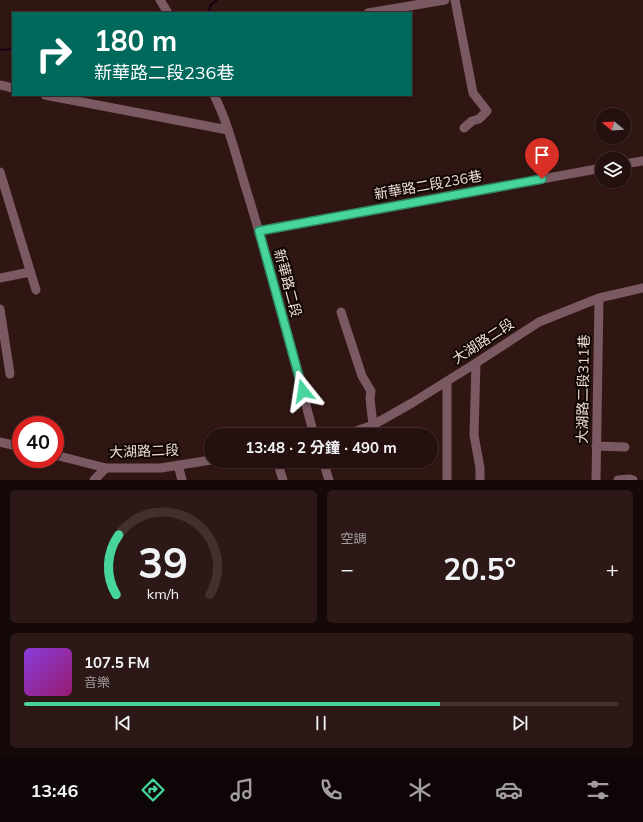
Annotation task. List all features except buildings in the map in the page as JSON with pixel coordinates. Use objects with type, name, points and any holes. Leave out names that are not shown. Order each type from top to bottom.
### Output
[{"type":"street","points":[[374,12],[445,0]]},
{"type":"street","points":[[455,0],[473,93],[487,111],[479,119],[472,121],[464,128]]},
{"type":"street","points":[[163,1],[168,12]]},
{"type":"street","points":[[0,85],[12,88]]},
{"type":"street","points":[[56,96],[68,97],[228,130]]},
{"type":"street","name":"新華路二段","points":[[214,96],[228,130],[259,231],[312,428]]},
{"type":"street","points":[[631,163],[643,161]]},
{"type":"street","name":"新華路二段236巷","points":[[259,231],[595,169]]},
{"type":"street","points":[[0,172],[36,290]]},
{"type":"street","points":[[0,278],[30,272]]},
{"type":"street","name":"大湖路二段","points":[[365,428],[373,425],[412,403],[539,322],[599,298],[643,288]]},
{"type":"street","name":"大湖路二段311巷","points":[[596,480],[599,298]]},
{"type":"street","points":[[0,309],[10,374]]},
{"type":"street","points":[[341,312],[362,376],[372,391],[370,398],[373,425]]},
{"type":"street","points":[[476,363],[474,435],[480,468],[480,480]]},
{"type":"street","points":[[447,381],[447,480]]},
{"type":"street","points":[[0,442],[12,445]]},
{"type":"street","points":[[596,446],[625,447]]},
{"type":"street","name":"大湖路二段","points":[[64,457],[106,468],[161,468],[204,461]]},
{"type":"street","points":[[178,465],[182,480]]},
{"type":"street","points":[[94,480],[106,468]]},
{"type":"street","points":[[279,468],[283,480]]},
{"type":"street","points":[[325,468],[329,480]]},
{"type":"street","points":[[618,480],[633,480]]},
{"type":"waterway","points":[[209,12],[210,6],[217,0]]},
{"type":"waterway","points":[[0,50],[12,49]]},
{"type":"route","points":[[303,391],[259,231],[542,179]]}]
